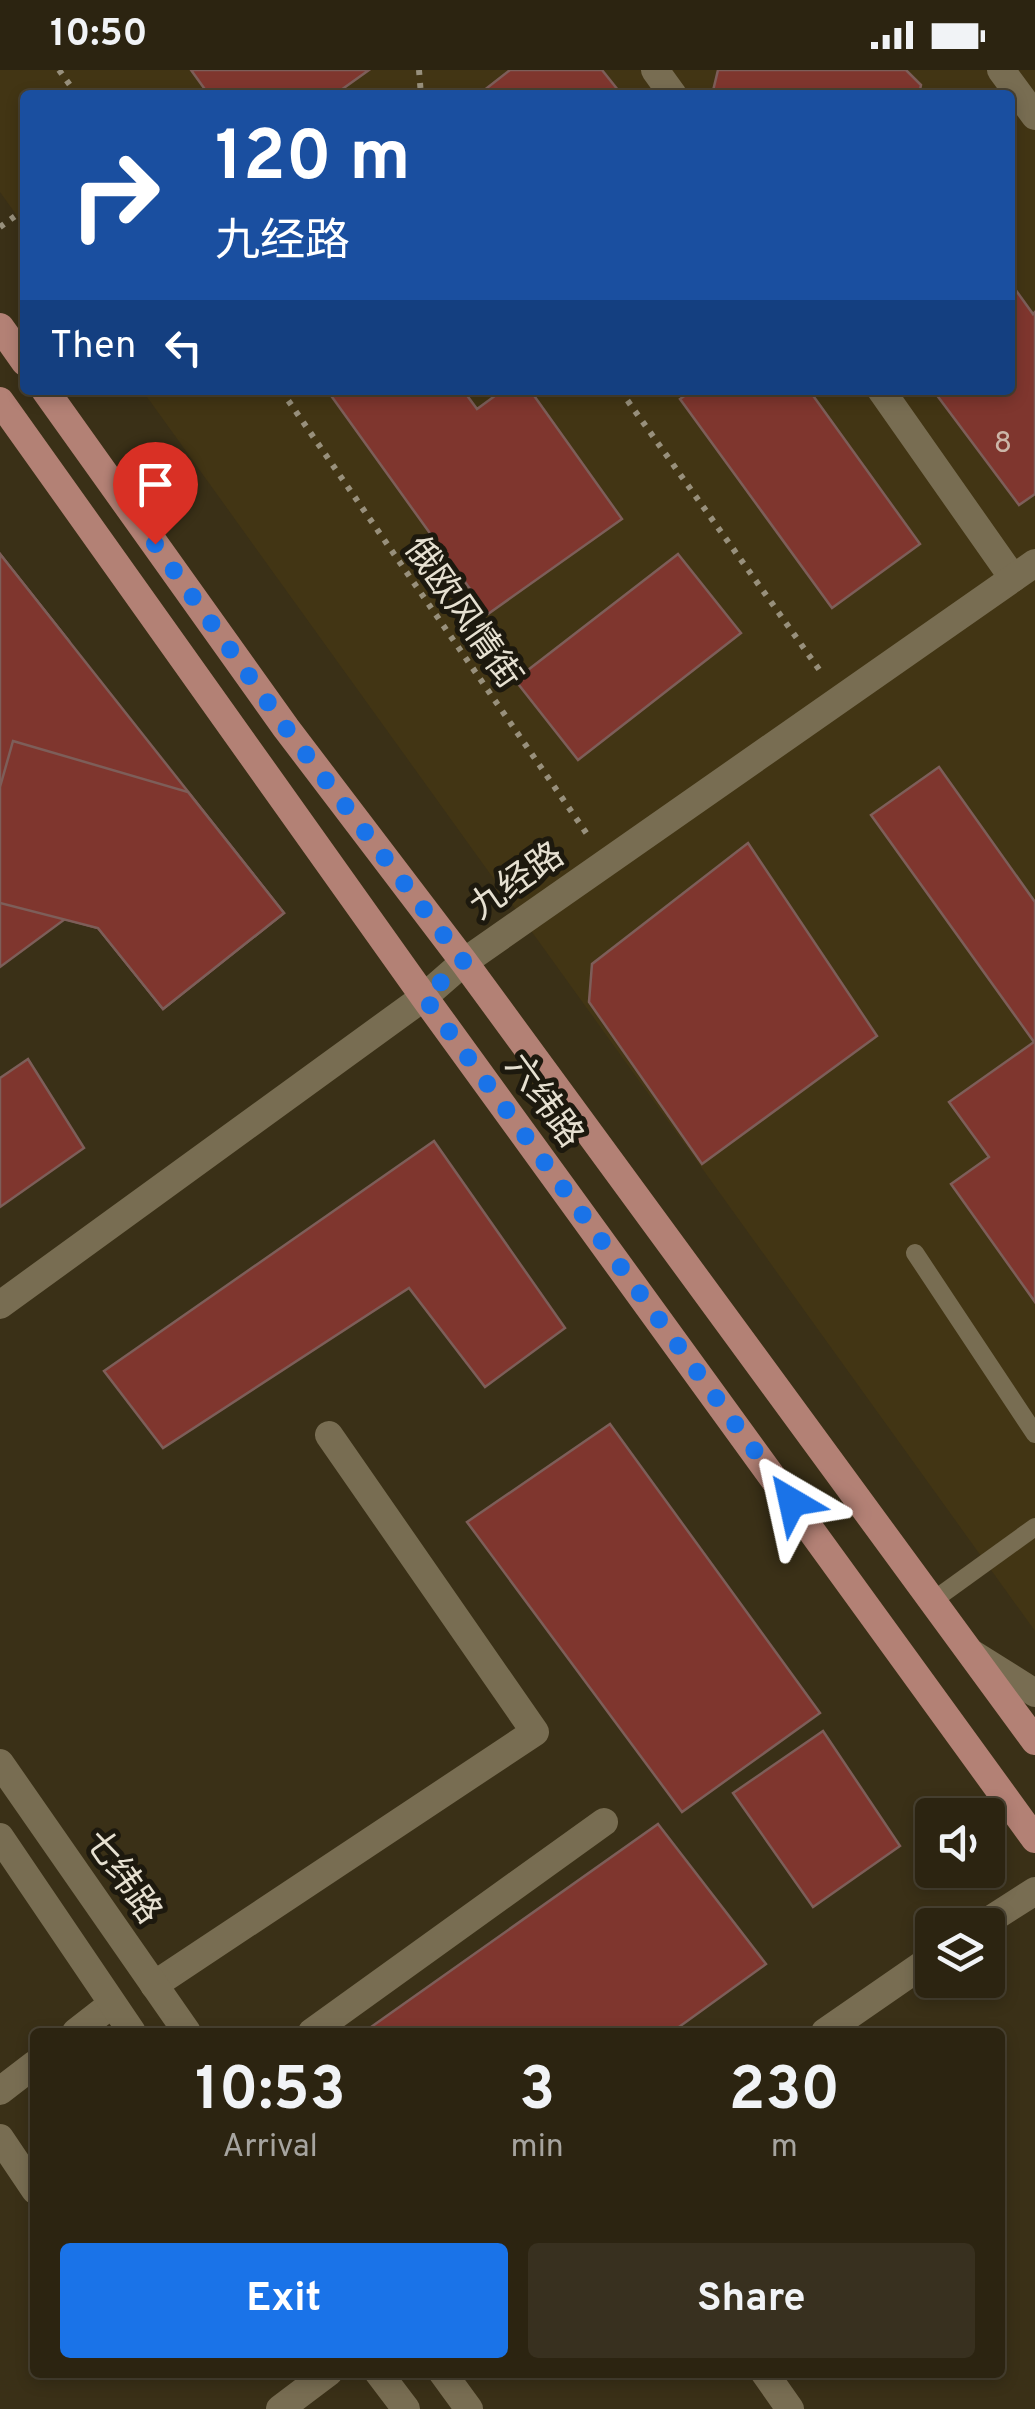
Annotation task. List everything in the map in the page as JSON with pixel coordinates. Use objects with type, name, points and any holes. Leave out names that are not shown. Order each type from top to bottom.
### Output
[{"type":"main road","points":[[0,327],[20,355]]},
{"type":"main road","name":"六纬路","points":[[49,395],[286,728],[464,962],[1035,1741]]},
{"type":"main road","name":"六纬路","points":[[0,401],[424,997],[1035,1839]]},
{"type":"street","points":[[1001,70],[1035,116]]},
{"type":"street","points":[[885,395],[1024,571]]},
{"type":"street","name":"九经路","points":[[0,1306],[424,997],[464,962],[1024,571]]},
{"type":"street","points":[[154,1985],[536,1732],[328,1435]]},
{"type":"street","points":[[966,1650],[1035,1693]]},
{"type":"street","name":"七纬路","points":[[0,1763],[185,2028]]},
{"type":"street","points":[[318,2028],[604,1822]]},
{"type":"street","points":[[0,1837],[129,2028]]},
{"type":"street","points":[[1005,1910],[1035,1891]]},
{"type":"street","points":[[831,2028],[915,1970]]},
{"type":"street","points":[[81,2028],[112,2004]]},
{"type":"street","points":[[0,2092],[30,2068]]},
{"type":"street","points":[[0,2138],[30,2183]]},
{"type":"street","points":[[280,2409],[321,2378]]},
{"type":"street","points":[[383,2378],[406,2409]]},
{"type":"street","points":[[446,2378],[469,2409]]},
{"type":"street","points":[[768,2378],[790,2409]]},
{"type":"lane","points":[[915,1253],[1035,1434]]},
{"type":"lane","points":[[931,1602],[1035,1527]]},
{"type":"path","points":[[0,227],[20,212]]},
{"type":"path","name":"俄欧风情街","points":[[284,395],[606,862]]},
{"type":"path","points":[[624,395],[841,700]]},
{"type":"shaded area","points":[[0,70],[1035,70],[1035,1631],[146,395],[1015,395],[1015,90],[20,90],[20,220],[0,192]]},
{"type":"building","points":[[191,70],[369,70],[341,90],[205,90]]},
{"type":"building","points":[[510,70],[602,70],[618,90],[484,90]]},
{"type":"building","points":[[718,70],[906,70],[921,85],[920,90],[713,90]]},
{"type":"building","points":[[1015,289],[1035,312],[1035,494],[1019,505],[937,395],[1015,395]]},
{"type":"building","points":[[331,395],[467,395],[477,409],[496,395],[534,395],[622,519],[488,614]]},
{"type":"building","points":[[686,395],[813,395],[920,544],[832,608],[680,399]]},
{"type":"building","points":[[0,554],[69,641],[0,698]]},
{"type":"building","points":[[0,554],[284,913],[163,1009],[98,928],[65,919],[0,967]]},
{"type":"building","points":[[678,554],[741,633],[578,760],[515,680]]},
{"type":"building","points":[[13,741],[188,792],[284,913],[163,1009],[98,928],[0,903],[0,787]]},
{"type":"building","points":[[939,767],[1035,902],[1035,1302],[951,1184],[989,1157],[949,1102],[1034,1042],[871,815]]},
{"type":"building","points":[[748,843],[877,1036],[702,1164],[589,1002],[592,964]]},
{"type":"building","points":[[28,1059],[84,1148],[0,1207],[0,1078]]},
{"type":"building","points":[[434,1141],[565,1328],[485,1387],[409,1288],[163,1448],[104,1371]]},
{"type":"building","points":[[610,1424],[820,1713],[682,1812],[467,1522]]},
{"type":"building","points":[[823,1731],[900,1846],[813,1907],[733,1793]]},
{"type":"building","points":[[658,1824],[766,1964],[678,2028],[370,2028]]},
{"type":"route","points":[[155,544],[286,728],[464,962],[424,997],[792,1502]]}]
